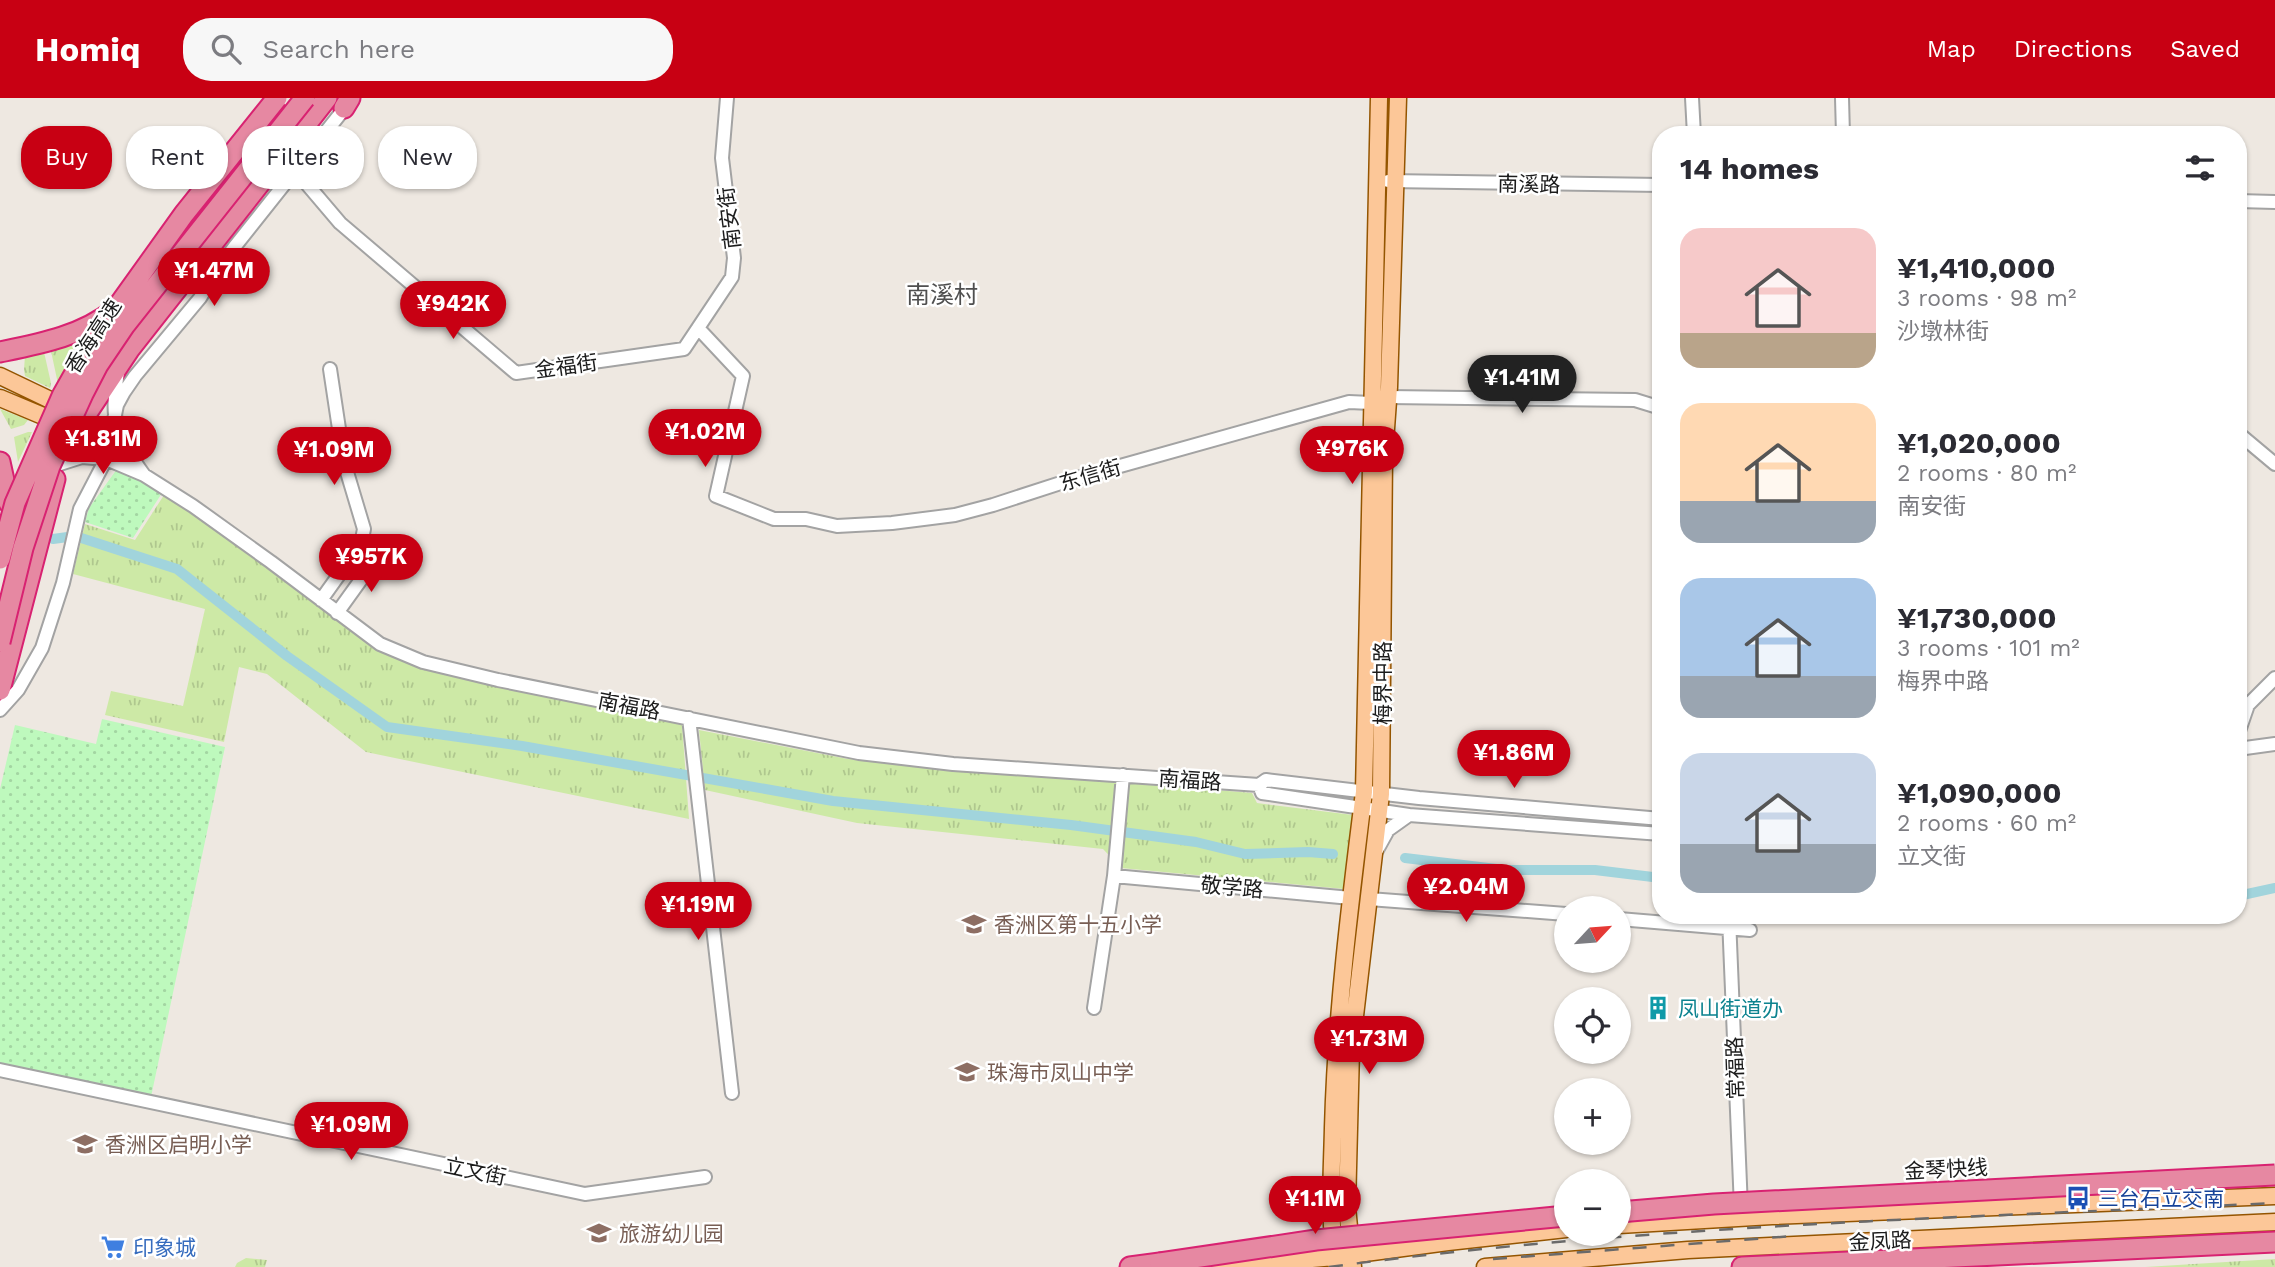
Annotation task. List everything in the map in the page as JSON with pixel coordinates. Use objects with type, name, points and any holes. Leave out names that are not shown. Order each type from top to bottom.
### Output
[{"type":"highway","name":"香海高速","points":[[0,559],[15,503],[62,396],[93,341],[184,214],[277,98]]},
{"type":"highway","points":[[0,539],[9,502],[37,441],[55,413],[120,321],[299,98]]},
{"type":"highway","name":"香海高速","points":[[0,642],[23,548],[50,466],[98,365],[125,325],[305,98]]},
{"type":"highway","points":[[310,126],[327,98]]},
{"type":"highway","points":[[0,690],[46,509],[60,464],[81,423],[119,365],[267,189]]},
{"type":"highway","points":[[0,352],[46,342],[101,320],[158,274]]},
{"type":"highway","points":[[0,462],[9,502]]},
{"type":"highway","name":"金琴快线","points":[[1631,1211],[1714,1204],[2275,1175]]},
{"type":"highway","points":[[1130,1267],[1316,1240],[1554,1217]]},
{"type":"highway","points":[[1742,1267],[2275,1242]]},
{"type":"main road","name":"梅界中路","points":[[1344,1261],[1331,1211],[1335,1065],[1364,792],[1379,98]]},
{"type":"main road","name":"梅界中路","points":[[1344,1261],[1348,1222],[1351,1050],[1381,794],[1384,456],[1397,182],[1398,98]]},
{"type":"main road","points":[[0,376],[55,413]]},
{"type":"main road","points":[[0,398],[81,423]]},
{"type":"main road","name":"金凤路","points":[[1631,1224],[1742,1217],[2275,1195]]},
{"type":"main road","points":[[1348,1222],[1361,1244],[1377,1251]]},
{"type":"main road","name":"金凤路","points":[[1485,1267],[1688,1250],[2275,1222]]},
{"type":"main road","points":[[1220,1267],[1344,1261],[1377,1251],[1554,1230]]},
{"type":"street","name":"南安街","points":[[684,349],[732,277],[734,258],[722,158],[727,98]]},
{"type":"street","points":[[1692,98],[1694,126]]},
{"type":"street","points":[[1842,98],[1843,126]]},
{"type":"street","points":[[325,126],[349,101]]},
{"type":"street","name":"南溪路","points":[[1377,181],[1652,185]]},
{"type":"street","points":[[0,710],[18,690],[39,655],[63,583],[80,509],[106,459],[117,405],[135,376],[201,298],[271,189]]},
{"type":"street","name":"金福街","points":[[310,189],[340,222],[516,373],[684,349]]},
{"type":"street","points":[[2247,201],[2275,202]]},
{"type":"street","name":"东信街","points":[[698,328],[743,376],[716,496],[775,519],[806,519],[837,526],[892,523],[955,514],[1349,402],[1371,403]]},
{"type":"street","points":[[119,365],[114,420],[124,447],[144,475]]},
{"type":"street","points":[[321,600],[361,544],[364,529],[344,462],[330,369]]},
{"type":"street","points":[[1388,397],[1635,400],[1652,405]]},
{"type":"street","points":[[2247,441],[2275,464]]},
{"type":"street","name":"南福路","points":[[60,464],[82,457],[106,459],[144,475],[204,514],[380,645],[423,662],[498,680],[859,753],[953,764],[1259,785]]},
{"type":"street","points":[[337,613],[378,556]]},
{"type":"street","points":[[2247,708],[2275,678]]},
{"type":"street","points":[[689,718],[732,1093]]},
{"type":"street","points":[[2247,748],[2275,744]]},
{"type":"street","points":[[1094,1008],[1114,876],[1123,775]]},
{"type":"street","points":[[1652,818],[1381,794],[1266,780],[1259,785],[1262,793],[1409,815],[1652,833]]},
{"type":"street","points":[[1375,853],[1388,830],[1409,815]]},
{"type":"street","name":"敬学路","points":[[1114,876],[1351,898]]},
{"type":"street","points":[[1369,899],[1554,913]]},
{"type":"street","points":[[1631,919],[1652,920]]},
{"type":"street","name":"常福路","points":[[1729,924],[1742,1217]]},
{"type":"street","points":[[1732,924],[1751,930]]},
{"type":"street","points":[[1348,928],[1366,930]]},
{"type":"street","name":"立文街","points":[[0,1070],[585,1194],[705,1177]]},
{"type":"green space","points":[[94,336],[58,384],[51,351]]},
{"type":"green space","points":[[44,352],[50,388],[25,376],[24,370],[25,355]]},
{"type":"green space","points":[[0,409],[28,420],[24,425],[11,429]]},
{"type":"green space","points":[[32,432],[18,462],[14,437]]},
{"type":"green space","points":[[117,469],[143,479],[162,493],[133,538],[85,522],[89,508]]},
{"type":"green space","points":[[164,495],[186,508],[376,649],[419,668],[682,724],[689,819],[366,752],[267,674],[239,667],[224,742],[105,715],[111,691],[183,706],[205,609],[73,574],[85,524],[135,540]]},
{"type":"green space","points":[[102,719],[225,747],[151,1097],[0,1066],[0,789],[15,725],[96,744]]},
{"type":"green space","points":[[699,730],[848,759],[1252,793],[1257,803],[1353,815],[1344,889],[1121,868],[1103,849],[857,823],[705,790]]},
{"type":"green space","points":[[246,1258],[267,1260],[265,1267],[235,1267]]},
{"type":"green space","points":[[2275,1259],[2275,1267],[2145,1267]]},
{"type":"waterway","points":[[53,539],[75,536],[177,569],[287,656],[387,727],[522,746],[833,801],[1071,825],[1196,842],[1245,854],[1333,854]]},
{"type":"waterway","points":[[1405,858],[1505,870],[1595,870],[1652,877]]},
{"type":"waterway","points":[[2247,894],[2275,888]]},
{"type":"railway","points":[[1329,1267],[1565,1241],[1683,1232],[2275,1203]]},
{"type":"railway","points":[[1493,1259],[1793,1236]]},
{"type":"place","name":"香洲区第十五小学","points":[[974,924]]},
{"type":"place","name":"凤山街道办","points":[[1658,1008]]},
{"type":"place","name":"珠海市凤山中学","points":[[967,1072]]},
{"type":"place","name":"香洲区启明小学","points":[[85,1144]]},
{"type":"place","name":"三台石立交南","points":[[2078,1198]]},
{"type":"place","name":"旅游幼儿园","points":[[599,1233]]},
{"type":"place","name":"印象城","points":[[113,1247]]},
{"type":"district","name":"南溪村","points":[[942,295]]}]
